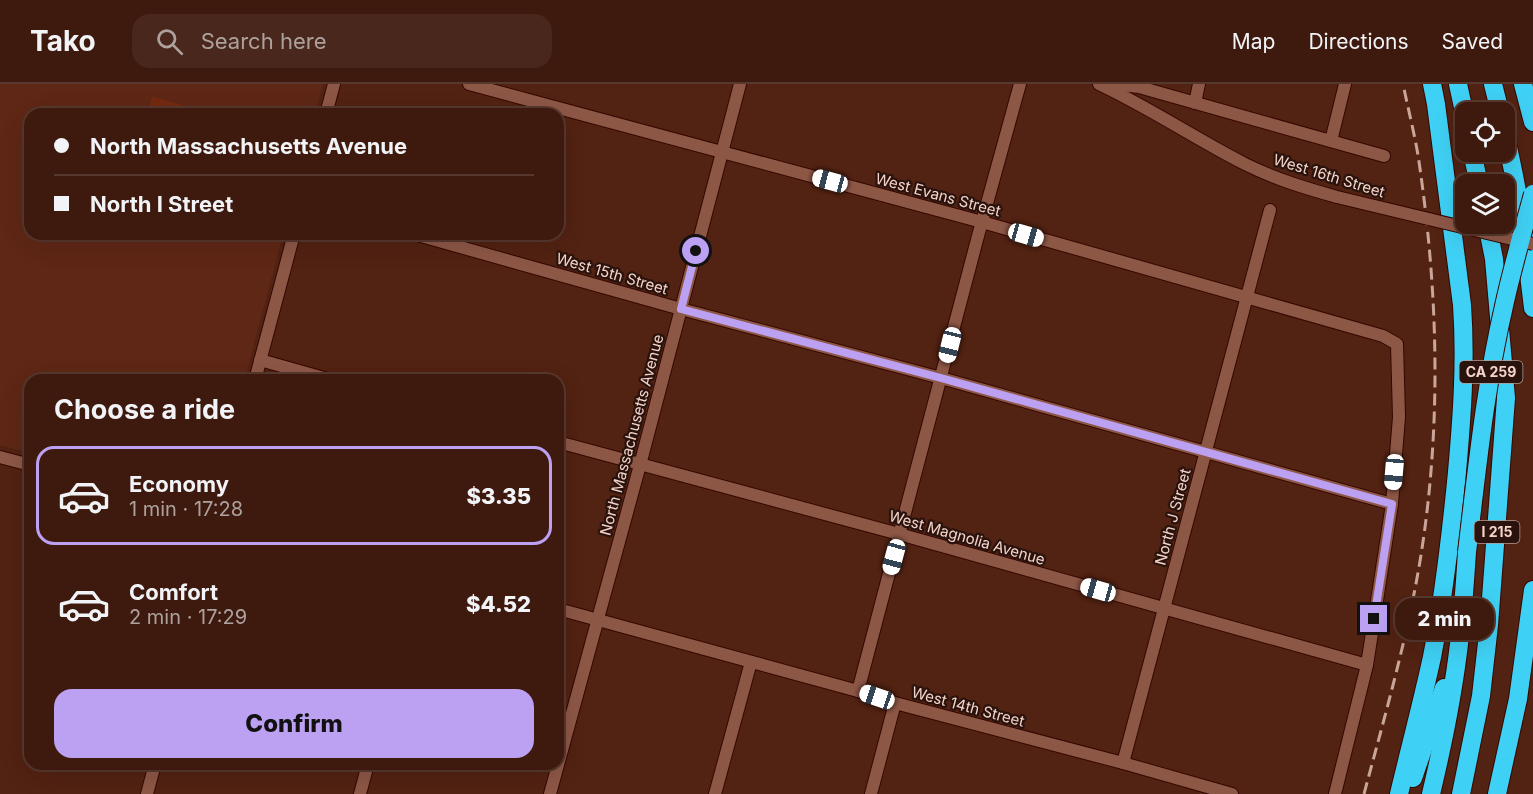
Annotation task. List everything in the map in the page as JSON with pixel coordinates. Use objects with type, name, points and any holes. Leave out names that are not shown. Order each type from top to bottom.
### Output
[{"type":"highway","points":[[1399,794],[1431,658],[1440,609],[1454,506],[1464,389],[1462,304],[1432,84]]},
{"type":"highway","points":[[1458,84],[1462,102]]},
{"type":"highway","points":[[1493,84],[1498,102]]},
{"type":"highway","points":[[1523,84],[1533,122]]},
{"type":"highway","points":[[1512,162],[1525,236],[1533,308]]},
{"type":"highway","name":"CA 259","points":[[1460,644],[1467,552],[1479,446],[1503,306],[1533,195]]},
{"type":"highway","name":"I 215","points":[[1461,794],[1482,686],[1493,581],[1506,398],[1494,259],[1488,234]]},
{"type":"highway","points":[[1497,794],[1518,699],[1533,590]]},
{"type":"highway","points":[[1408,794],[1460,644]]},
{"type":"highway","points":[[1431,794],[1447,722],[1460,644]]},
{"type":"street","points":[[328,108],[334,84]]},
{"type":"street","name":"West Evans Street","points":[[469,84],[560,108]]},
{"type":"street","name":"North Massachusetts Avenue","points":[[564,743],[740,84]]},
{"type":"street","points":[[858,691],[1020,84]]},
{"type":"street","name":"West 16th Street","points":[[1099,84],[1151,110],[1246,164],[1304,188],[1533,244]]},
{"type":"street","points":[[1113,84],[1139,87],[1384,156]]},
{"type":"street","points":[[1195,103],[1199,84]]},
{"type":"street","points":[[1331,141],[1345,84]]},
{"type":"street","name":"West Evans Street","points":[[564,109],[982,222],[1383,336],[1397,344],[1399,417],[1392,504]]},
{"type":"street","name":"North J Street","points":[[1123,763],[1270,210]]},
{"type":"street","points":[[256,374],[292,240]]},
{"type":"street","name":"West 15th Street","points":[[435,240],[1392,504]]},
{"type":"street","points":[[260,360],[310,374]]},
{"type":"street","name":"West Magnolia Avenue","points":[[564,444],[899,534],[1367,665]]},
{"type":"street","points":[[0,457],[24,463]]},
{"type":"street","points":[[1335,794],[1367,665],[1392,504]]},
{"type":"street","name":"West 14th Street","points":[[564,610],[1232,794]]},
{"type":"street","points":[[715,794],[751,662]]},
{"type":"street","points":[[871,794],[895,703]]},
{"type":"street","points":[[147,794],[153,770]]},
{"type":"street","points":[[360,794],[366,770]]},
{"type":"street","name":"North Massachusetts Avenue","points":[[550,794],[557,770]]},
{"type":"shaded area","points":[[0,84],[323,84],[317,108],[24,108],[24,240],[281,240],[246,374],[24,374],[24,451],[0,445]]},
{"type":"shaded area","points":[[152,97],[193,108],[149,108]]},
{"type":"railway","points":[[1364,794],[1396,675],[1416,585],[1428,505],[1435,405],[1430,255],[1418,155],[1403,84]]},
{"type":"route","points":[[696,251],[681,309],[941,378],[1392,504],[1374,619]]}]
